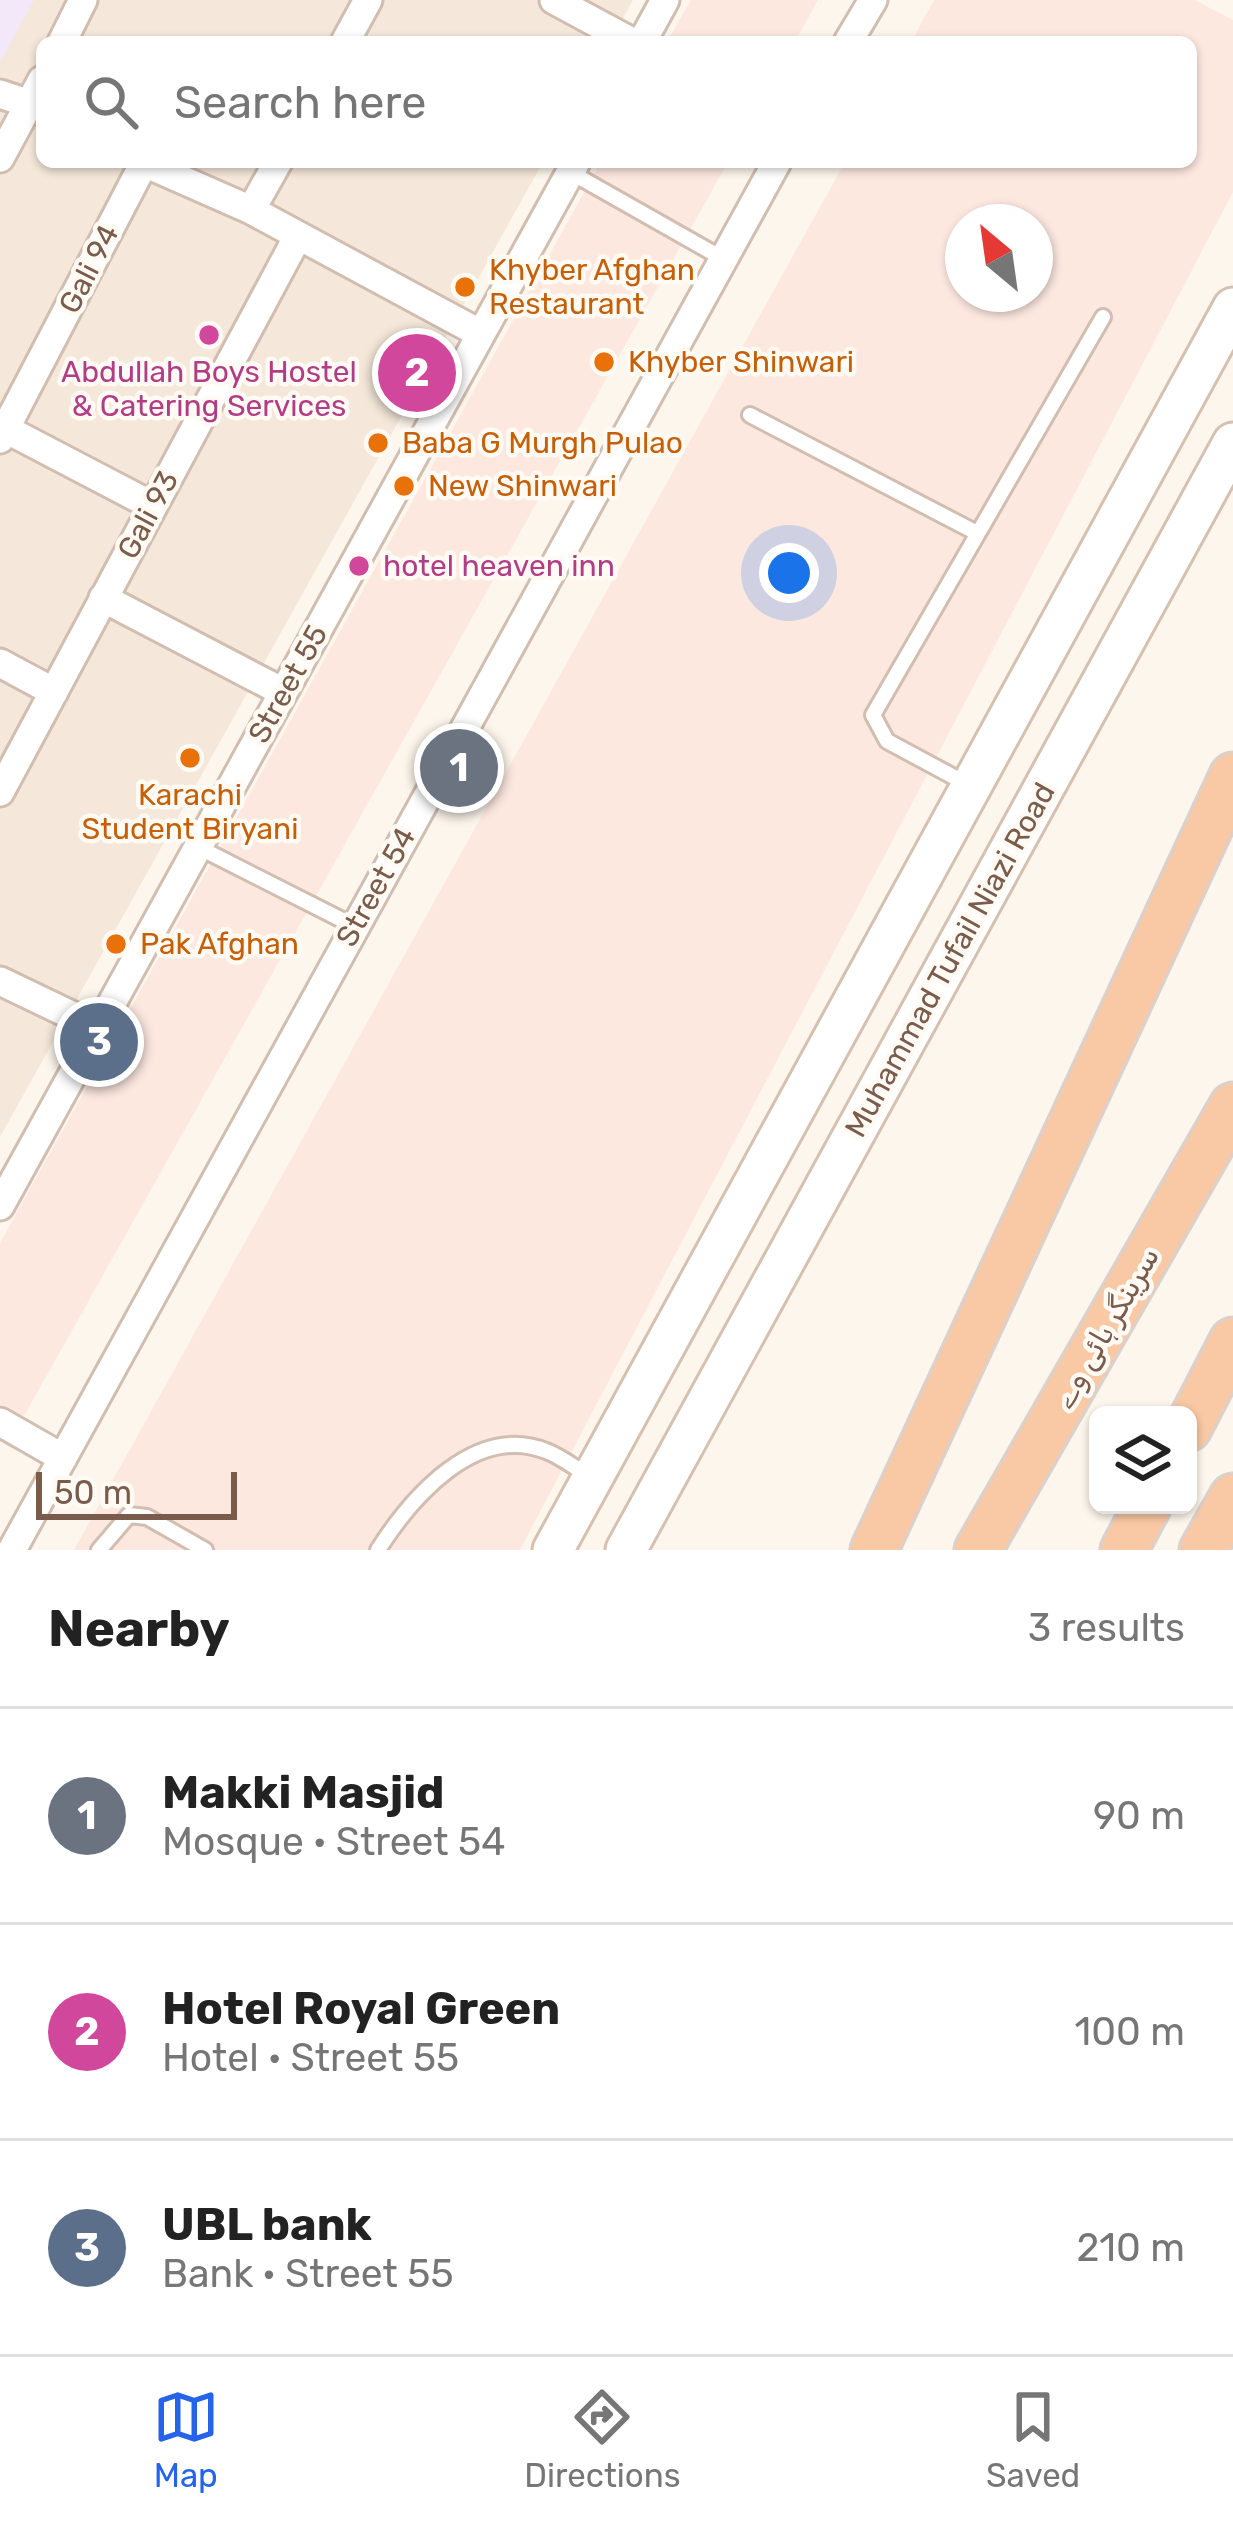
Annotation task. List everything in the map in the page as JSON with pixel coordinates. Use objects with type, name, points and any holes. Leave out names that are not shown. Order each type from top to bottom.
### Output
[{"type":"highway","points":[[874,1550],[1233,776]]},
{"type":"highway","name":"سرینگر ہائی وے","points":[[978,1550],[1233,1106]]},
{"type":"highway","points":[[1197,1411],[1233,1341]]},
{"type":"highway","points":[[1203,1550],[1233,1497]]},
{"type":"highway","points":[[1124,1550],[1143,1514]]},
{"type":"main road","points":[[553,1550],[1233,308]]},
{"type":"main road","name":"Muhammad Tufail Niazi Road","points":[[626,1550],[1233,443]]},
{"type":"main road","points":[[724,1237],[782,1266]]},
{"type":"street","points":[[65,36],[83,0]]},
{"type":"street","points":[[348,36],[368,0]]},
{"type":"street","points":[[554,0],[621,36]]},
{"type":"street","points":[[645,36],[665,0]]},
{"type":"street","points":[[852,36],[873,0]]},
{"type":"street","points":[[0,94],[36,96]]},
{"type":"street","points":[[0,158],[36,99]]},
{"type":"street","name":"Gali 94","points":[[2,431],[140,168]]},
{"type":"street","points":[[154,168],[251,211],[481,334]]},
{"type":"street","points":[[251,211],[275,168]]},
{"type":"street","name":"Street 55","points":[[0,1206],[572,168]]},
{"type":"street","name":"Street 54","points":[[12,1550],[773,168]]},
{"type":"street","name":"Gali 93","points":[[0,792],[297,238]]},
{"type":"street","points":[[2,431],[153,506]]},
{"type":"street","points":[[103,598],[284,692]]},
{"type":"street","points":[[0,663],[54,692]]},
{"type":"street","points":[[0,981],[98,1028]]},
{"type":"street","points":[[0,1422],[63,1458]]},
{"type":"lane","points":[[575,168],[721,257]]},
{"type":"lane","points":[[971,786],[886,741],[874,715],[975,532],[1103,317]]},
{"type":"lane","points":[[750,415],[975,532]]},
{"type":"lane","points":[[198,847],[354,926]]},
{"type":"lane","points":[[378,1550],[433,1480],[468,1458],[514,1445],[544,1450],[592,1478]]},
{"type":"lane","points":[[99,1550],[129,1515],[147,1517],[205,1550]]},
{"type":"shaded area","points":[[0,0],[633,0],[613,36],[36,36],[36,168],[540,168],[0,1137]]},
{"type":"shaded area","points":[[0,0],[34,0],[0,62]]},
{"type":"shaded area","points":[[691,0],[818,0],[798,36],[670,36]]},
{"type":"shaded area","points":[[934,0],[1195,0],[1233,20],[1233,192],[520,1550],[74,1550],[842,168],[1197,168],[1197,36],[914,36]]},
{"type":"shaded area","points":[[598,168],[725,168],[24,1416],[0,1404],[0,1243]]},
{"type":"place","name":"Khyber Afghan Restaurant","points":[[465,287]]},
{"type":"place","name":"Abdullah Boys Hostel & Catering Services","points":[[209,335]]},
{"type":"place","name":"Khyber Shinwari","points":[[604,362]]},
{"type":"place","name":"Hotel Royal Green","points":[[417,373]]},
{"type":"place","name":"Baba G Murgh Pulao","points":[[378,443]]},
{"type":"place","name":"New Shinwari","points":[[404,486]]},
{"type":"place","name":"hotel heaven inn","points":[[359,566]]},
{"type":"place","name":"Karachi Student Biryani","points":[[190,758]]},
{"type":"place","name":"Makki Masjid","points":[[459,768]]},
{"type":"place","name":"Pak Afghan","points":[[116,944]]},
{"type":"place","name":"UBL bank","points":[[99,1042]]}]
